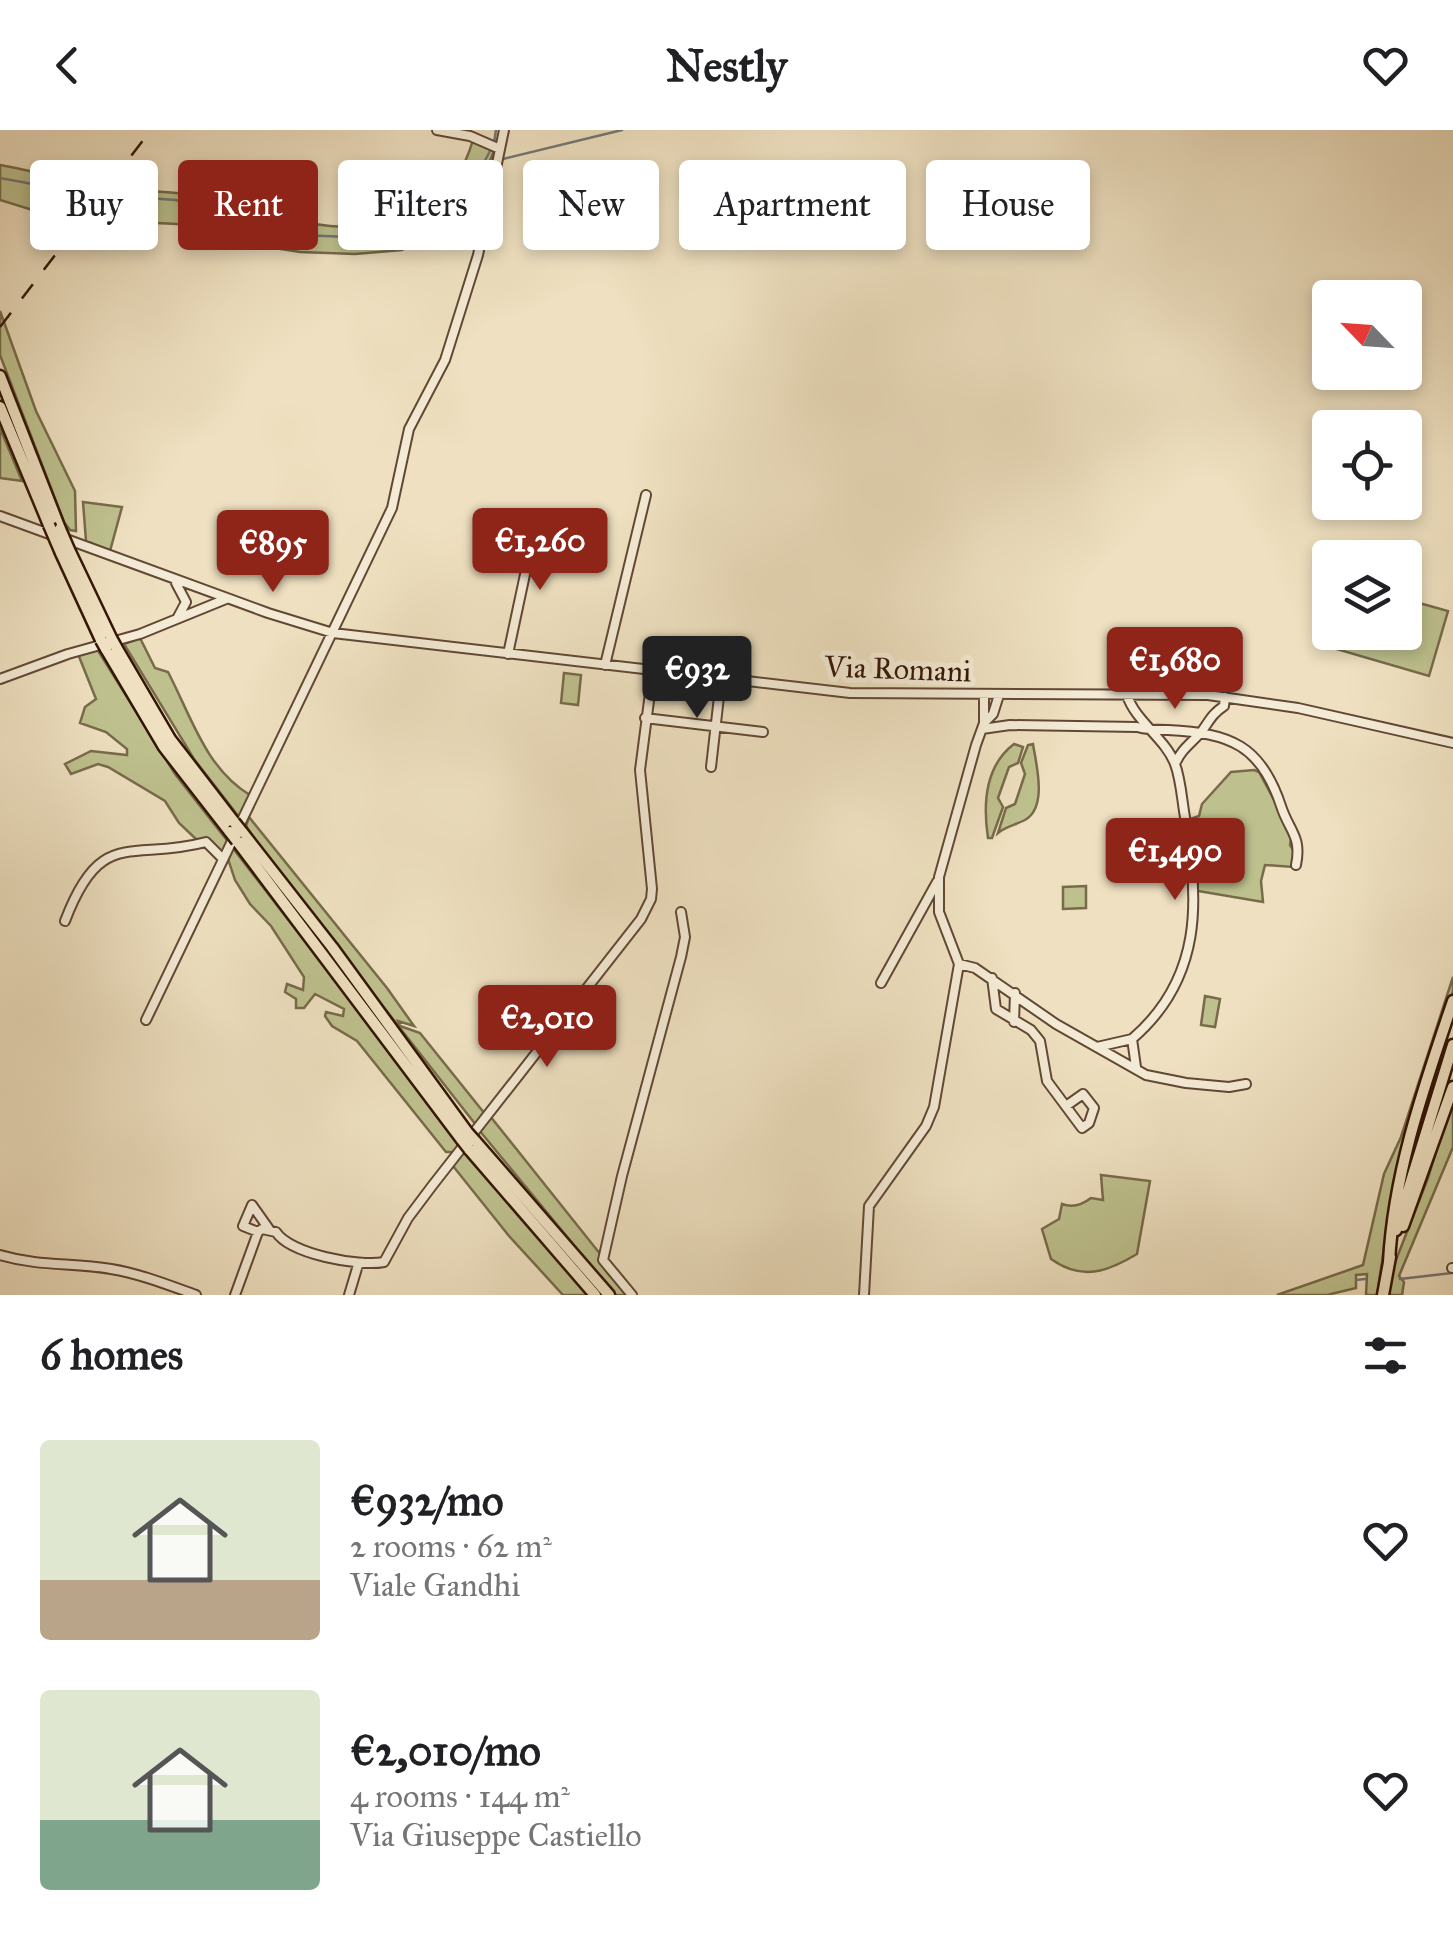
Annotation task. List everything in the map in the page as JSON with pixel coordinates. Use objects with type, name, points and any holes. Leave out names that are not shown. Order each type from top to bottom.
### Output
[{"type":"highway","points":[[0,376],[39,489]]},
{"type":"highway","points":[[0,407],[108,643],[164,747],[236,832],[468,1140],[594,1295]]},
{"type":"highway","points":[[1389,1262],[1400,1169],[1453,1001]]},
{"type":"highway","points":[[1383,1295],[1412,1170],[1453,1045]]},
{"type":"highway","points":[[1392,1249],[1453,1088]]},
{"type":"highway","points":[[468,1140],[609,1295]]},
{"type":"street","points":[[437,130],[470,136],[500,149]]},
{"type":"street","points":[[146,1020],[392,508],[412,422],[445,360],[478,255],[504,130]]},
{"type":"street","points":[[605,666],[646,495]]},
{"type":"street","name":"Via Romani","points":[[0,516],[333,633],[850,692],[1226,697],[1298,708],[1453,743]]},
{"type":"street","points":[[508,654],[536,523]]},
{"type":"street","points":[[166,576],[183,592],[186,607]]},
{"type":"street","points":[[174,620],[193,594],[202,589]]},
{"type":"street","points":[[197,611],[202,589]]},
{"type":"street","points":[[0,679],[228,599]]},
{"type":"street","points":[[269,1229],[258,1232],[243,1226],[252,1205],[280,1240],[314,1254],[384,1262],[408,1218],[432,1186],[642,920],[652,899],[640,770],[653,670]]},
{"type":"street","points":[[711,767],[722,678]]},
{"type":"street","points":[[983,726],[993,714],[999,694]]},
{"type":"street","points":[[881,983],[939,877],[983,726],[984,695]]},
{"type":"street","points":[[1097,1047],[1132,1039],[1177,986],[1192,930],[1193,868],[1175,764],[1127,695]]},
{"type":"street","points":[[1175,764],[1210,715],[1224,706],[1226,697]]},
{"type":"street","points":[[993,714],[1010,725]]},
{"type":"street","points":[[645,718],[764,732]]},
{"type":"street","points":[[983,726],[1118,726],[1233,740],[1265,767],[1298,842],[1296,865]]},
{"type":"street","points":[[64,922],[74,895],[109,857],[206,842],[223,859]]},
{"type":"street","points":[[864,1295],[869,1206],[926,1126],[934,1108],[959,964],[938,912],[939,877]]},
{"type":"street","points":[[632,1295],[603,1260],[681,957],[685,936],[681,912]]},
{"type":"street","points":[[959,964],[976,968],[1056,1024],[1146,1075],[1222,1086],[1246,1084]]},
{"type":"street","points":[[992,978],[996,1009],[1031,1030],[1040,1041],[1047,1081],[1066,1106]]},
{"type":"street","points":[[1014,1022],[1015,994]]},
{"type":"street","points":[[1040,1041],[1056,1024]]},
{"type":"street","points":[[1132,1039],[1136,1067]]},
{"type":"street","points":[[235,1295],[258,1232]]},
{"type":"street","points":[[0,1255],[36,1265],[110,1268],[196,1295]]},
{"type":"street","points":[[349,1295],[358,1265],[364,1262]]},
{"type":"green space","points":[[473,140],[494,151],[490,160],[464,160]]},
{"type":"green space","points":[[0,165],[30,171],[30,209],[0,200]]},
{"type":"green space","points":[[158,192],[178,193],[178,224],[158,223]]},
{"type":"green space","points":[[318,224],[338,226],[338,250],[402,250],[355,254],[287,250],[318,250]]},
{"type":"green space","points":[[0,311],[36,411],[75,491],[76,531],[64,522],[0,355]]},
{"type":"green space","points":[[0,428],[22,481],[0,478]]},
{"type":"green space","points":[[83,502],[122,507],[110,551],[86,541]]},
{"type":"green space","points":[[1422,604],[1448,611],[1429,676],[1340,650],[1422,650]]},
{"type":"green space","points":[[140,638],[155,668],[168,672],[211,756],[250,795],[239,817],[194,759],[124,644]]},
{"type":"green space","points":[[97,649],[175,774],[229,843],[222,855],[198,841],[179,823],[165,801],[108,767],[98,764],[71,774],[65,764],[91,751],[127,755],[127,749],[106,732],[80,723],[85,707],[96,699],[78,654]]},
{"type":"green space","points":[[564,673],[581,675],[578,705],[561,703]]},
{"type":"green space","points":[[1014,744],[1023,747],[1018,763],[1009,767],[998,798],[1003,807],[992,838],[988,838],[988,787],[997,763]]},
{"type":"green space","points":[[1033,744],[1039,785],[1036,805],[1025,820],[998,833],[1006,808],[1015,804],[1025,774],[1021,763],[1028,745]]},
{"type":"green space","points":[[1231,772],[1259,772],[1292,833],[1293,867],[1265,865],[1261,881],[1263,902],[1198,891],[1190,819],[1199,816],[1202,804]]},
{"type":"green space","points":[[249,817],[414,1026],[398,1021],[400,1026],[420,1033],[485,1114],[476,1125],[276,870],[246,826]]},
{"type":"green space","points":[[232,847],[462,1145],[455,1152],[446,1152],[357,1041],[332,1026],[325,1016],[326,1012],[343,1016],[344,1009],[315,994],[304,1008],[296,1008],[296,999],[285,992],[287,984],[303,990],[304,977],[235,880],[227,856]]},
{"type":"green space","points":[[1086,886],[1086,908],[1063,909],[1063,887]]},
{"type":"green space","points":[[1453,977],[1453,991],[1394,1182],[1377,1295],[1366,1295],[1367,1274],[1356,1275],[1356,1288],[1327,1295],[1277,1295],[1363,1265],[1384,1174],[1401,1137]]},
{"type":"green space","points":[[1205,996],[1220,999],[1215,1027],[1201,1025]]},
{"type":"green space","points":[[1453,1096],[1453,1147],[1399,1276],[1404,1282],[1402,1295],[1388,1295],[1394,1265],[1428,1178]]},
{"type":"green space","points":[[490,1116],[601,1255],[607,1272],[631,1295],[615,1295],[479,1130]]},
{"type":"green space","points":[[465,1149],[588,1295],[563,1295],[509,1236],[453,1166]]},
{"type":"green space","points":[[1101,1175],[1150,1181],[1137,1254],[1094,1272],[1073,1270],[1051,1259],[1042,1229],[1059,1219],[1062,1204],[1077,1205],[1091,1198],[1103,1200]]},
{"type":"waterway","points":[[494,143],[496,130]]},
{"type":"waterway","points":[[503,159],[622,130]]},
{"type":"waterway","points":[[0,178],[87,194],[176,200],[277,234],[348,237],[414,230],[453,205],[476,178],[491,149]]},
{"type":"waterway","points":[[1400,1279],[1452,1273]]},
{"type":"waterway","points":[[1356,1280],[1365,1279]]},
{"type":"railway","points":[[0,327],[151,130]]}]
